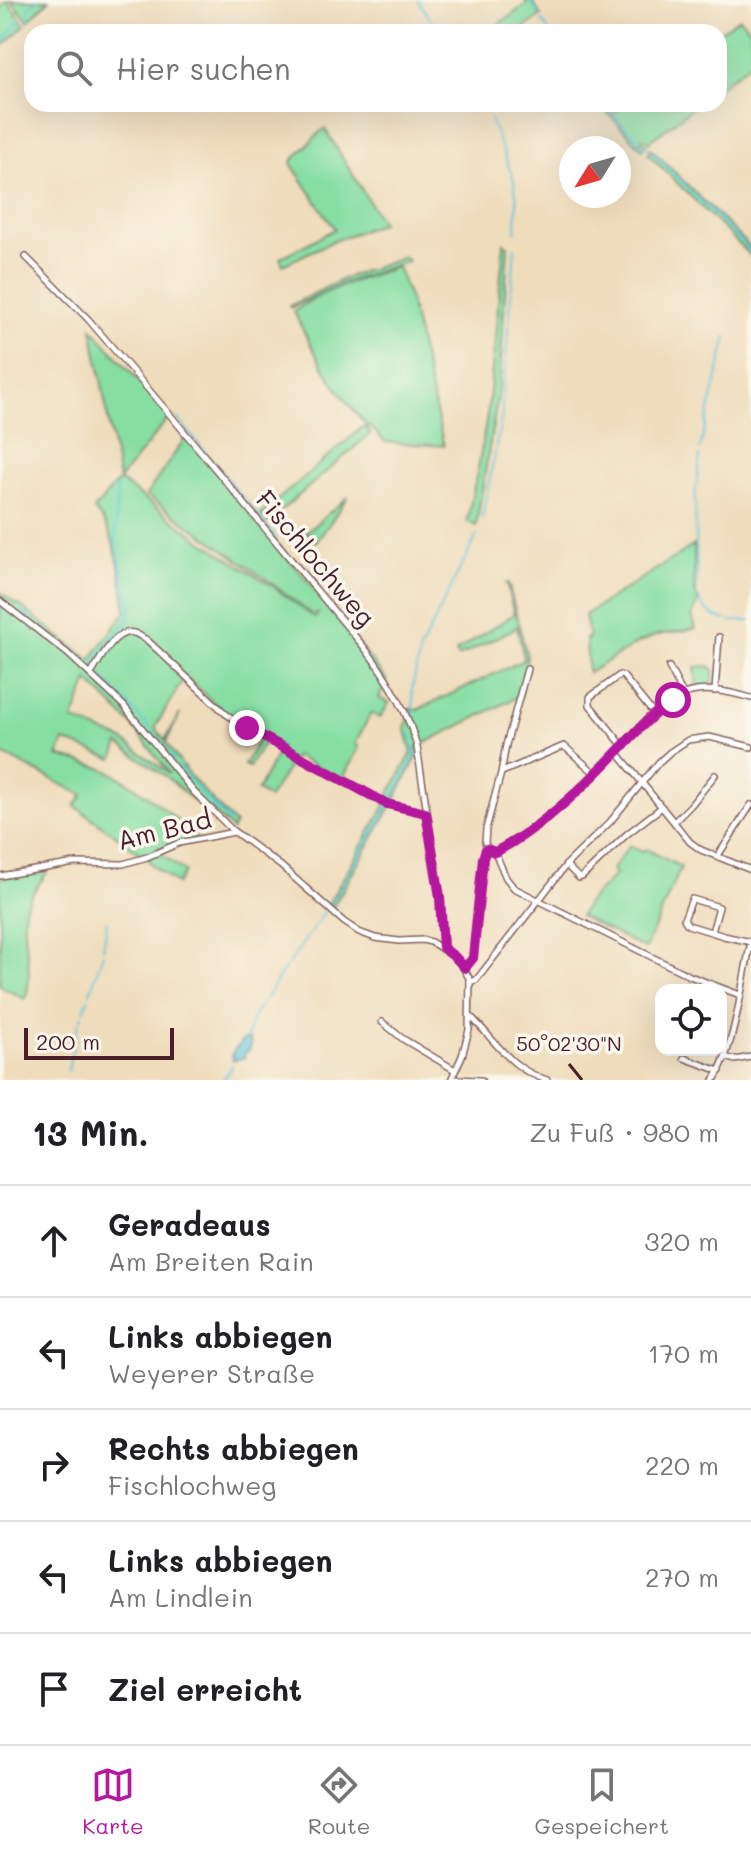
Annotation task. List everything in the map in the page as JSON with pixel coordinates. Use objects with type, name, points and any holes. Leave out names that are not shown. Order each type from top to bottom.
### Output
[{"type":"street","name":"Fischlochweg","points":[[26,257],[88,319],[162,405],[382,671],[411,725],[417,747],[440,897],[443,948]]},
{"type":"street","points":[[0,601],[91,674],[124,706],[193,791],[235,832],[281,866],[344,922],[359,932],[383,940],[423,940],[455,957],[465,968],[470,982],[470,1017],[462,1056],[451,1079],[481,1080]]},
{"type":"street","points":[[91,674],[119,636],[133,633],[147,640],[226,714],[247,728],[387,804],[426,813]]},
{"type":"street","points":[[715,691],[719,637]]},
{"type":"street","points":[[669,667],[683,694]]},
{"type":"street","points":[[465,968],[473,958],[483,858],[487,849],[486,829],[527,669]]},
{"type":"street","points":[[623,746],[590,705],[590,697],[620,675],[654,714]]},
{"type":"street","points":[[495,852],[531,831],[596,774],[654,714],[683,694],[715,691],[751,698]]},
{"type":"street","points":[[470,982],[481,974],[566,865],[610,822],[659,762],[688,740],[709,737],[751,747]]},
{"type":"street","points":[[501,773],[564,746],[596,774]]},
{"type":"street","points":[[617,752],[690,842],[701,850],[751,870]]},
{"type":"street","points":[[674,822],[715,775]]},
{"type":"street","points":[[717,857],[751,805]]},
{"type":"street","points":[[566,865],[579,878],[582,877],[627,834],[662,807]]},
{"type":"street","name":"Am Bad","points":[[0,876],[75,863],[123,864],[179,843],[235,832]]},
{"type":"street","points":[[487,849],[495,852],[514,888],[690,976],[740,995]]},
{"type":"street","points":[[712,932],[719,907],[692,899],[685,922],[688,925],[712,932],[751,942],[725,1057],[714,1080]]},
{"type":"street","points":[[470,1017],[506,1056],[528,1073],[547,1080]]},
{"type":"street","points":[[382,1022],[403,1039],[455,1070]]},
{"type":"street","points":[[725,1057],[735,1060],[751,1057]]},
{"type":"street","points":[[684,1058],[720,1071]]},
{"type":"street","points":[[524,1080],[528,1073]]},
{"type":"green space","points":[[11,0],[49,0],[28,21]]},
{"type":"green space","points":[[525,0],[532,0],[541,16],[530,24],[499,24],[527,4]]},
{"type":"green space","points":[[7,1],[24,24],[0,49],[0,8]]},
{"type":"green space","points":[[739,18],[751,30],[751,62],[727,81],[727,26]]},
{"type":"green space","points":[[607,112],[687,112],[648,143],[643,138],[641,141],[646,146],[642,149]]},
{"type":"green space","points":[[325,129],[382,223],[331,242],[283,265],[280,258],[335,229],[292,165],[292,161]]},
{"type":"green space","points":[[650,148],[751,248],[751,256],[648,154]]},
{"type":"green space","points":[[504,243],[508,246],[499,389],[476,526],[467,521],[489,402]]},
{"type":"green space","points":[[404,257],[408,261],[343,283],[291,308],[289,306],[345,278]]},
{"type":"green space","points":[[397,267],[409,297],[444,446],[385,442],[369,428],[328,375],[294,312],[329,291]]},
{"type":"green space","points":[[92,328],[170,416],[119,480]]},
{"type":"green space","points":[[364,426],[371,433],[268,522],[261,514]]},
{"type":"green space","points":[[187,436],[387,681],[379,698],[389,703],[380,718],[371,713],[355,744],[359,747],[344,776],[354,782],[353,785],[295,756],[269,798],[257,791],[280,748],[266,739],[249,767],[244,765],[261,736],[226,714],[185,676],[155,728],[165,740],[180,714],[166,742],[190,775],[235,824],[232,830],[210,808],[204,810],[168,778],[119,744],[113,759],[64,741],[58,756],[101,768],[125,780],[165,809],[197,839],[158,852],[185,872],[177,884],[153,866],[150,858],[75,806],[83,795],[0,753],[0,592],[90,660],[126,611],[114,546],[105,524],[94,510],[119,480],[315,618],[318,613],[311,614],[146,495]],"holes":[[[88,681],[131,724],[170,774],[121,739],[73,720]]]},
{"type":"green space","points":[[348,497],[320,537],[315,542],[306,532]]},
{"type":"green space","points":[[694,545],[694,588],[698,601],[692,616],[696,629],[658,635],[638,643],[588,673],[586,639],[589,638],[585,615]]},
{"type":"green space","points":[[506,583],[527,656],[521,695],[417,747],[418,755],[392,805],[331,910],[327,906],[412,753],[405,727],[409,709],[417,710],[524,658],[517,627],[458,657],[456,652],[514,614]]},
{"type":"green space","points":[[711,666],[714,669],[713,684],[697,687],[695,667]]},
{"type":"green space","points":[[630,845],[642,852],[646,849],[681,867],[645,949],[580,916],[588,902],[615,875],[612,869]]},
{"type":"green space","points":[[48,870],[25,909],[29,976],[25,999],[0,986],[0,878]]},
{"type":"water","points":[[247,1038],[251,1047],[244,1058],[233,1060],[232,1054]]},
{"type":"waterway","points":[[29,18],[27,8],[38,0]]},
{"type":"waterway","points":[[418,0],[433,24]]},
{"type":"waterway","points":[[530,0],[538,13]]},
{"type":"waterway","points":[[0,42],[21,22]]},
{"type":"waterway","points":[[610,112],[645,147]]},
{"type":"waterway","points":[[490,119],[514,180],[516,232]]},
{"type":"waterway","points":[[651,151],[751,251]]},
{"type":"waterway","points":[[482,518],[501,420],[515,248]]},
{"type":"waterway","points":[[700,449],[727,336]]},
{"type":"waterway","points":[[177,418],[276,537]]},
{"type":"waterway","points":[[697,590],[695,497],[700,456]]},
{"type":"waterway","points":[[21,611],[90,667],[128,619],[131,607],[115,542],[117,486]]},
{"type":"waterway","points":[[414,720],[412,689],[420,650],[477,535]]},
{"type":"waterway","points":[[697,596],[708,612],[726,620]]},
{"type":"waterway","points":[[730,621],[751,621]]},
{"type":"waterway","points":[[97,672],[146,724],[174,760]]},
{"type":"waterway","points":[[410,732],[412,741]]},
{"type":"waterway","points":[[391,802],[414,758],[413,746]]},
{"type":"waterway","points":[[179,766],[229,821]]},
{"type":"waterway","points":[[331,903],[388,807]]},
{"type":"waterway","points":[[288,965],[325,911]]},
{"type":"waterway","points":[[103,949],[107,921]]},
{"type":"waterway","points":[[90,993],[103,953]]},
{"type":"waterway","points":[[266,998],[285,968]]},
{"type":"waterway","points":[[84,1011],[88,999]]},
{"type":"waterway","points":[[247,1038],[251,1022],[262,1003]]},
{"type":"waterway","points":[[81,1019],[82,1015]]},
{"type":"waterway","points":[[72,1051],[79,1022]]},
{"type":"waterway","points":[[68,1071],[71,1054]]},
{"type":"waterway","points":[[223,1080],[232,1065]]},
{"type":"route","points":[[247,728],[387,804],[426,813],[440,897],[443,948],[465,968],[473,958],[486,849],[495,852],[531,831],[596,774],[654,714],[673,700]]}]
